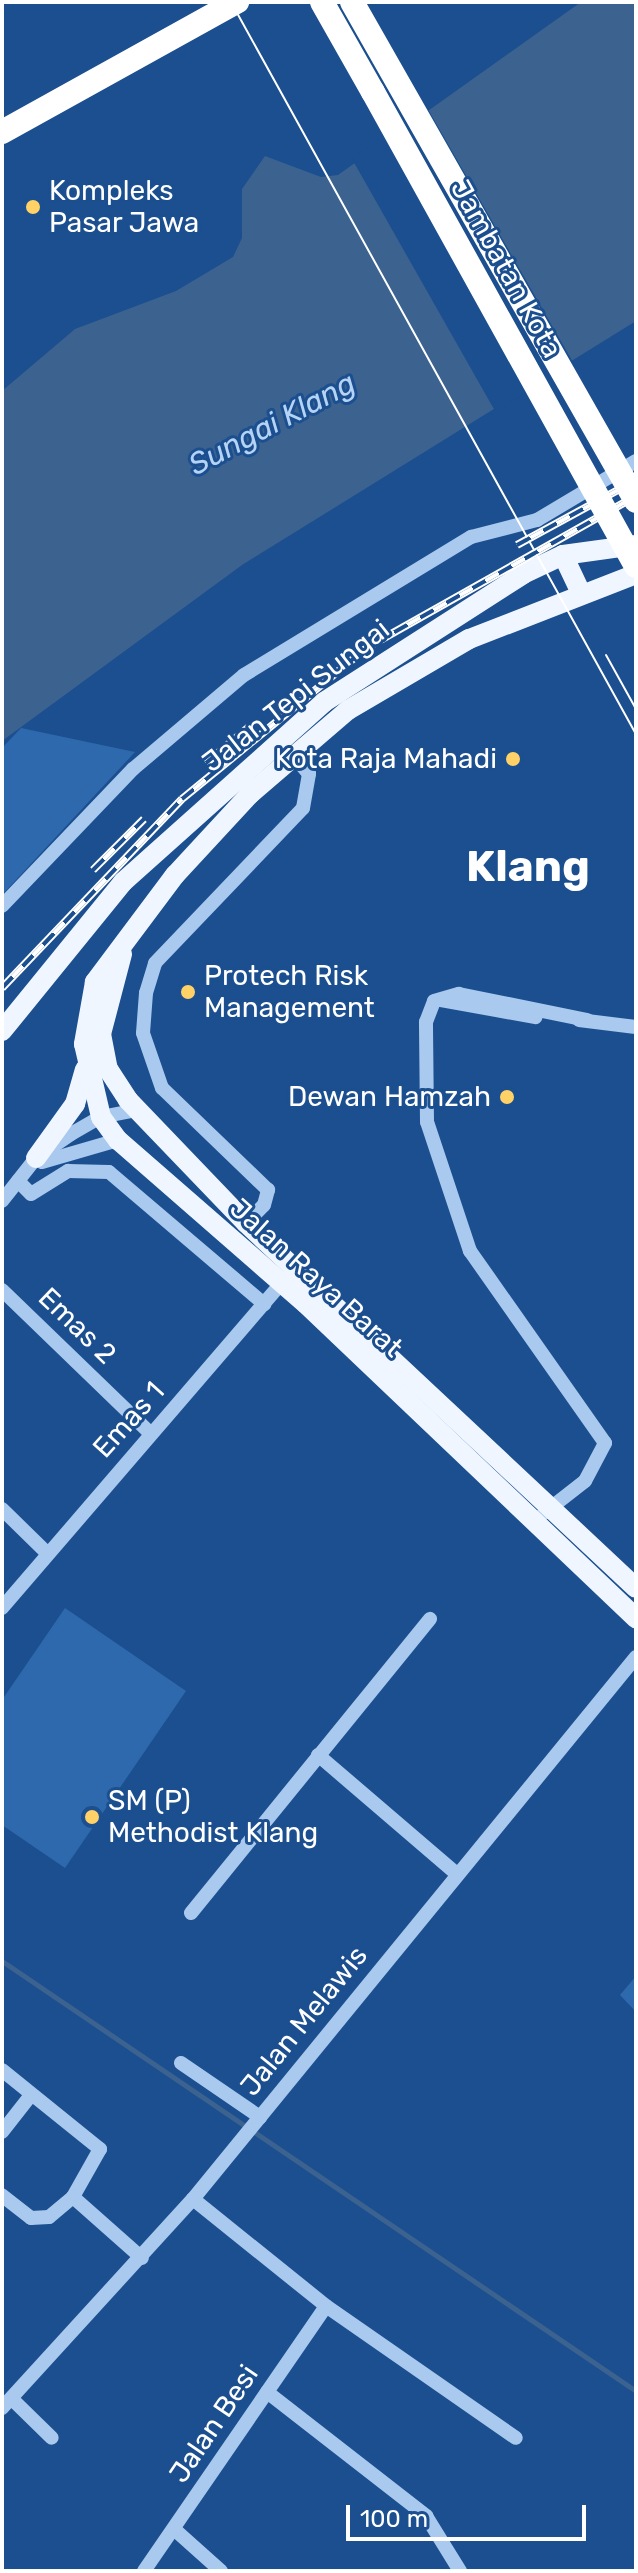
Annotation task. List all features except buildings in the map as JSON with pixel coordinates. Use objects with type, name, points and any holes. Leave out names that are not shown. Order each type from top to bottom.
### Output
[{"type":"highway","points":[[2,132],[196,31],[237,2]]},
{"type":"highway","name":"Jambatan Kota","points":[[322,2],[636,566]]},
{"type":"highway","name":"Jambatan Kota","points":[[352,2],[636,501]]},
{"type":"main road","name":"Jalan Tepi Sungai","points":[[2,1031],[123,882],[324,702],[489,593],[563,555],[636,545]]},
{"type":"main road","points":[[563,555],[581,593]]},
{"type":"main road","name":"Jalan Raya Barat","points":[[289,1275],[192,1205],[118,1140],[101,1117],[86,1067],[95,982],[184,865],[294,756],[413,666],[581,593],[636,574]]},
{"type":"main road","name":"Jalan Raya Barat","points":[[128,935],[101,1034],[108,1069],[138,1110],[246,1223],[289,1275],[543,1514],[636,1588]]},
{"type":"main road","points":[[27,1169],[75,1104],[86,1067]]},
{"type":"main road","points":[[169,1139],[138,1125],[132,1138],[192,1205]]},
{"type":"main road","name":"Jalan Raya Barat","points":[[543,1514],[636,1618]]},
{"type":"street","points":[[2,906],[133,769],[244,675],[471,537],[537,520],[636,461]]},
{"type":"street","name":"Jalan Raya Barat","points":[[246,1223],[264,1205],[268,1190],[216,1143],[156,1078],[143,1033],[146,993],[155,963],[303,808],[309,792],[309,774],[294,756]]},
{"type":"street","points":[[543,1514],[585,1481],[605,1443],[470,1251],[443,1182],[427,1122],[426,1022],[437,998],[459,994],[636,1027]]},
{"type":"street","points":[[2,1201],[27,1169],[101,1117],[138,1110]]},
{"type":"street","points":[[27,1169],[118,1140]]},
{"type":"street","points":[[27,1169],[31,1194],[68,1171],[109,1172],[264,1304]]},
{"type":"street","name":"Emas 1","points":[[2,1608],[289,1275]]},
{"type":"street","name":"Emas 2","points":[[2,1290],[150,1433]]},
{"type":"street","points":[[2,1509],[48,1554]]},
{"type":"street","points":[[191,1913],[430,1619]]},
{"type":"street","name":"Jalan Melawis","points":[[7,2404],[193,2199],[636,1657]]},
{"type":"street","points":[[318,1755],[457,1874]]},
{"type":"street","points":[[181,2063],[258,2120]]},
{"type":"street","points":[[2,2070],[100,2149],[73,2197],[49,2217],[31,2218],[2,2195]]},
{"type":"street","points":[[2,2132],[31,2095]]},
{"type":"street","points":[[73,2197],[142,2258]]},
{"type":"street","points":[[193,2199],[326,2306],[516,2438]]},
{"type":"street","name":"Jalan Besi","points":[[144,2571],[326,2306]]},
{"type":"street","points":[[267,2392],[426,2516],[460,2571]]},
{"type":"street","points":[[7,2404],[52,2438]]},
{"type":"street","points":[[174,2529],[221,2571]]},
{"type":"shaded area","points":[[21,728],[135,752],[2,895],[2,748]]},
{"type":"shaded area","points":[[65,1608],[186,1691],[65,1868],[2,1825],[2,1700]]},
{"type":"shaded area","points":[[636,1976],[636,2012],[620,1995]]},
{"type":"water","name":"Sungai Klang","points":[[581,2],[636,2],[636,321],[242,565],[2,741],[2,391],[75,329],[176,291],[233,257],[242,238],[242,189],[265,156],[321,177],[338,175]]},
{"type":"pier","points":[[425,104],[574,364],[495,411],[352,159]]},
{"type":"waterway","points":[[2,1961],[636,2391]]},
{"type":"tram line","points":[[231,2],[636,734]]},
{"type":"tram line","points":[[606,655],[636,709]]},
{"type":"railway","points":[[517,545],[636,480]]},
{"type":"railway","points":[[2,988],[182,799],[368,647],[636,496]]},
{"type":"railway","points":[[206,763],[249,727]]},
{"type":"railway","points":[[93,870],[144,819]]},
{"type":"place","name":"Kompleks Pasar Jawa","points":[[33,207]]},
{"type":"place","name":"Kota Raja Mahadi","points":[[513,759]]},
{"type":"place","name":"Protech Risk Management","points":[[188,992]]},
{"type":"place","name":"Dewan Hamzah","points":[[507,1097]]},
{"type":"place","name":"SM (P) Methodist Klang","points":[[92,1817]]},
{"type":"district","name":"Klang","points":[[528,866]]}]
